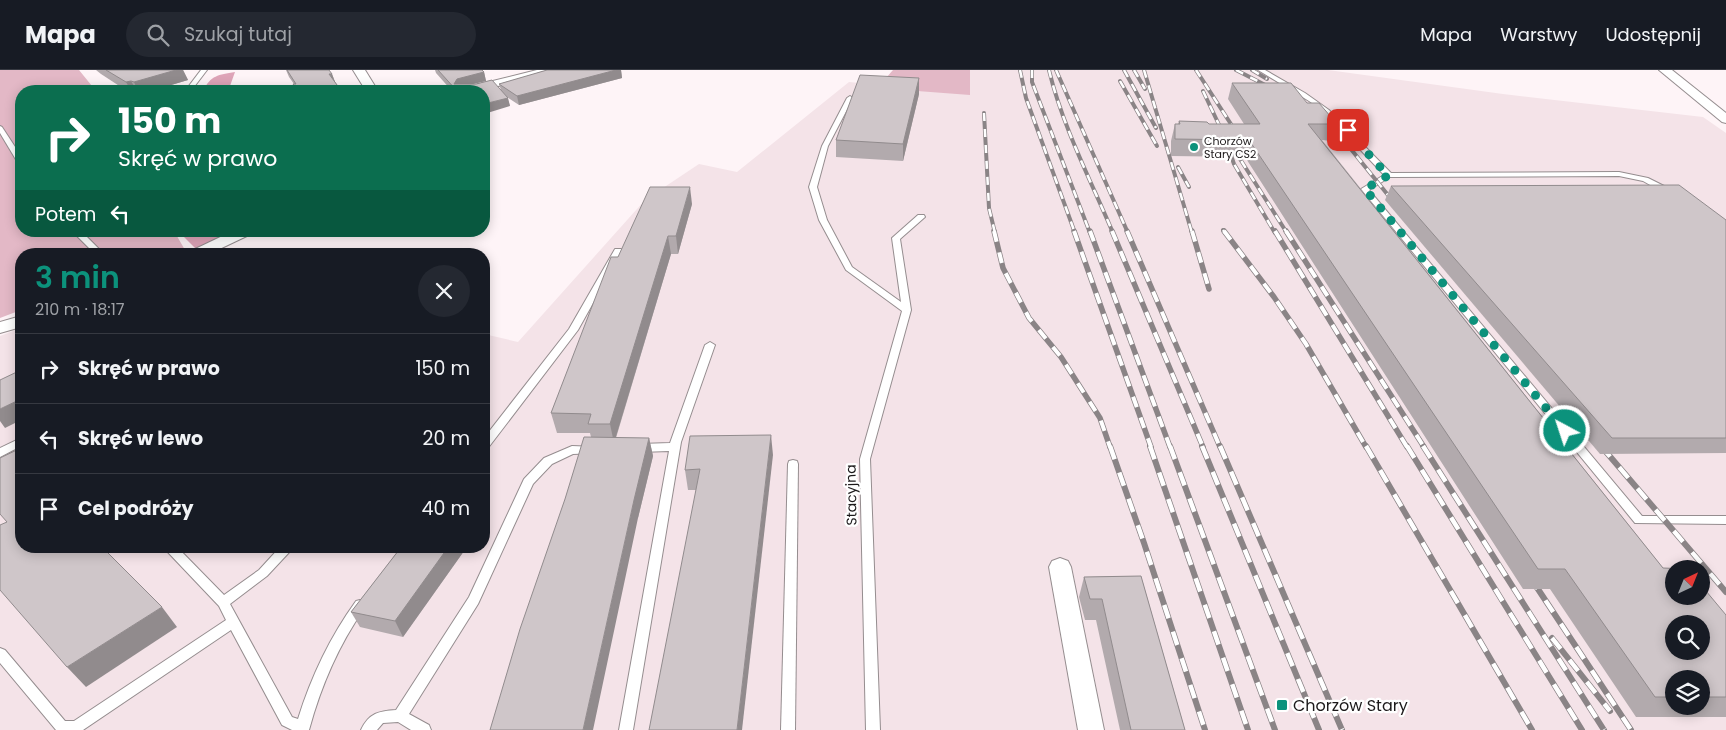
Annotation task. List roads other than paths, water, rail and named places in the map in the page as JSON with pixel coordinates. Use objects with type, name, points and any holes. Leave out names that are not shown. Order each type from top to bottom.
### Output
[{"type":"street","points":[[359,70],[368,85]]},
{"type":"street","points":[[497,70],[507,81]]},
{"type":"street","points":[[490,85],[551,70]]},
{"type":"street","points":[[1665,70],[1726,119]]},
{"type":"street","points":[[209,248],[233,237]]},
{"type":"street","points":[[0,328],[15,323]]},
{"type":"street","points":[[1060,567],[1091,730]]},
{"type":"lane","points":[[193,85],[204,70]]},
{"type":"lane","points":[[1261,70],[1310,98],[1326,110],[1348,130],[1389,175]]},
{"type":"lane","points":[[850,98],[826,146],[813,187],[824,220],[849,268],[907,310]]},
{"type":"lane","points":[[0,128],[15,152]]},
{"type":"lane","points":[[1675,196],[1655,183],[1635,176],[1619,174],[1389,175],[1365,189],[1639,520],[1726,520]]},
{"type":"lane","name":"Stacyjna","points":[[873,730],[865,459],[907,310],[896,238],[921,217]]},
{"type":"lane","points":[[82,237],[94,248]]},
{"type":"lane","points":[[490,437],[573,330],[618,251]]},
{"type":"lane","points":[[626,730],[675,447],[710,345]]},
{"type":"lane","points":[[0,453],[15,445]]},
{"type":"lane","points":[[628,449],[675,447]]},
{"type":"lane","points":[[400,716],[474,600],[528,482],[548,461],[572,450],[609,449]]},
{"type":"lane","points":[[788,730],[793,464]]},
{"type":"lane","points":[[175,553],[222,602],[287,721],[302,729],[329,656],[349,619],[366,597]]},
{"type":"lane","points":[[222,602],[263,573],[283,553]]},
{"type":"lane","points":[[0,654],[62,727],[76,726],[234,622]]},
{"type":"lane","points":[[368,730],[380,717],[400,716],[424,730]]},
{"type":"railway","points":[[1020,70],[1026,98],[1075,233]]},
{"type":"railway","points":[[1032,70],[1032,82],[1090,233]]},
{"type":"railway","points":[[1049,70],[1069,132],[1113,233]]},
{"type":"railway","points":[[1056,70],[1128,233]]},
{"type":"railway","points":[[1124,70],[1156,128]]},
{"type":"railway","points":[[1134,70],[1145,89]]},
{"type":"railway","points":[[1144,70],[1192,233]]},
{"type":"railway","points":[[1196,70],[1238,135]]},
{"type":"railway","points":[[1236,70],[1273,89]]},
{"type":"railway","points":[[1252,70],[1267,79]]},
{"type":"railway","points":[[1120,81],[1157,146]]},
{"type":"railway","points":[[1203,91],[1221,129],[1287,233]]},
{"type":"railway","points":[[984,113],[989,208],[995,233]]},
{"type":"railway","points":[[1323,122],[1346,143],[1396,205]]},
{"type":"railway","points":[[1229,150],[1234,164],[1275,233]]},
{"type":"railway","points":[[1178,167],[1189,187]]},
{"type":"railway","points":[[994,231],[1003,268],[1029,318],[1061,357],[1100,418],[1110,447]]},
{"type":"railway","points":[[1074,231],[1151,447]]},
{"type":"railway","points":[[1090,231],[1170,447]]},
{"type":"railway","points":[[1112,231],[1203,447]]},
{"type":"railway","points":[[1127,231],[1220,447]]},
{"type":"railway","points":[[1192,231],[1209,289]]},
{"type":"railway","points":[[1224,231],[1274,297],[1306,344],[1366,447]]},
{"type":"railway","points":[[1275,231],[1407,447]]},
{"type":"railway","points":[[1286,231],[1424,447]]},
{"type":"railway","points":[[1110,446],[1205,730]]},
{"type":"railway","points":[[1150,446],[1248,730]]},
{"type":"railway","points":[[1170,446],[1275,730]]},
{"type":"railway","points":[[1202,446],[1319,730]]},
{"type":"railway","points":[[1220,446],[1342,730]]},
{"type":"railway","points":[[1366,446],[1532,730]]},
{"type":"railway","points":[[1407,446],[1582,730]]},
{"type":"railway","points":[[1423,446],[1604,730]]},
{"type":"railway","points":[[1601,446],[1726,592]]},
{"type":"railway","points":[[1530,577],[1631,730]]},
{"type":"railway","points":[[1552,638],[1610,711]]},
{"type":"place","name":"Chorzów Stary CS2","points":[[1194,147]]},
{"type":"place","name":"Chorzów Stary","points":[[1282,705]]}]
